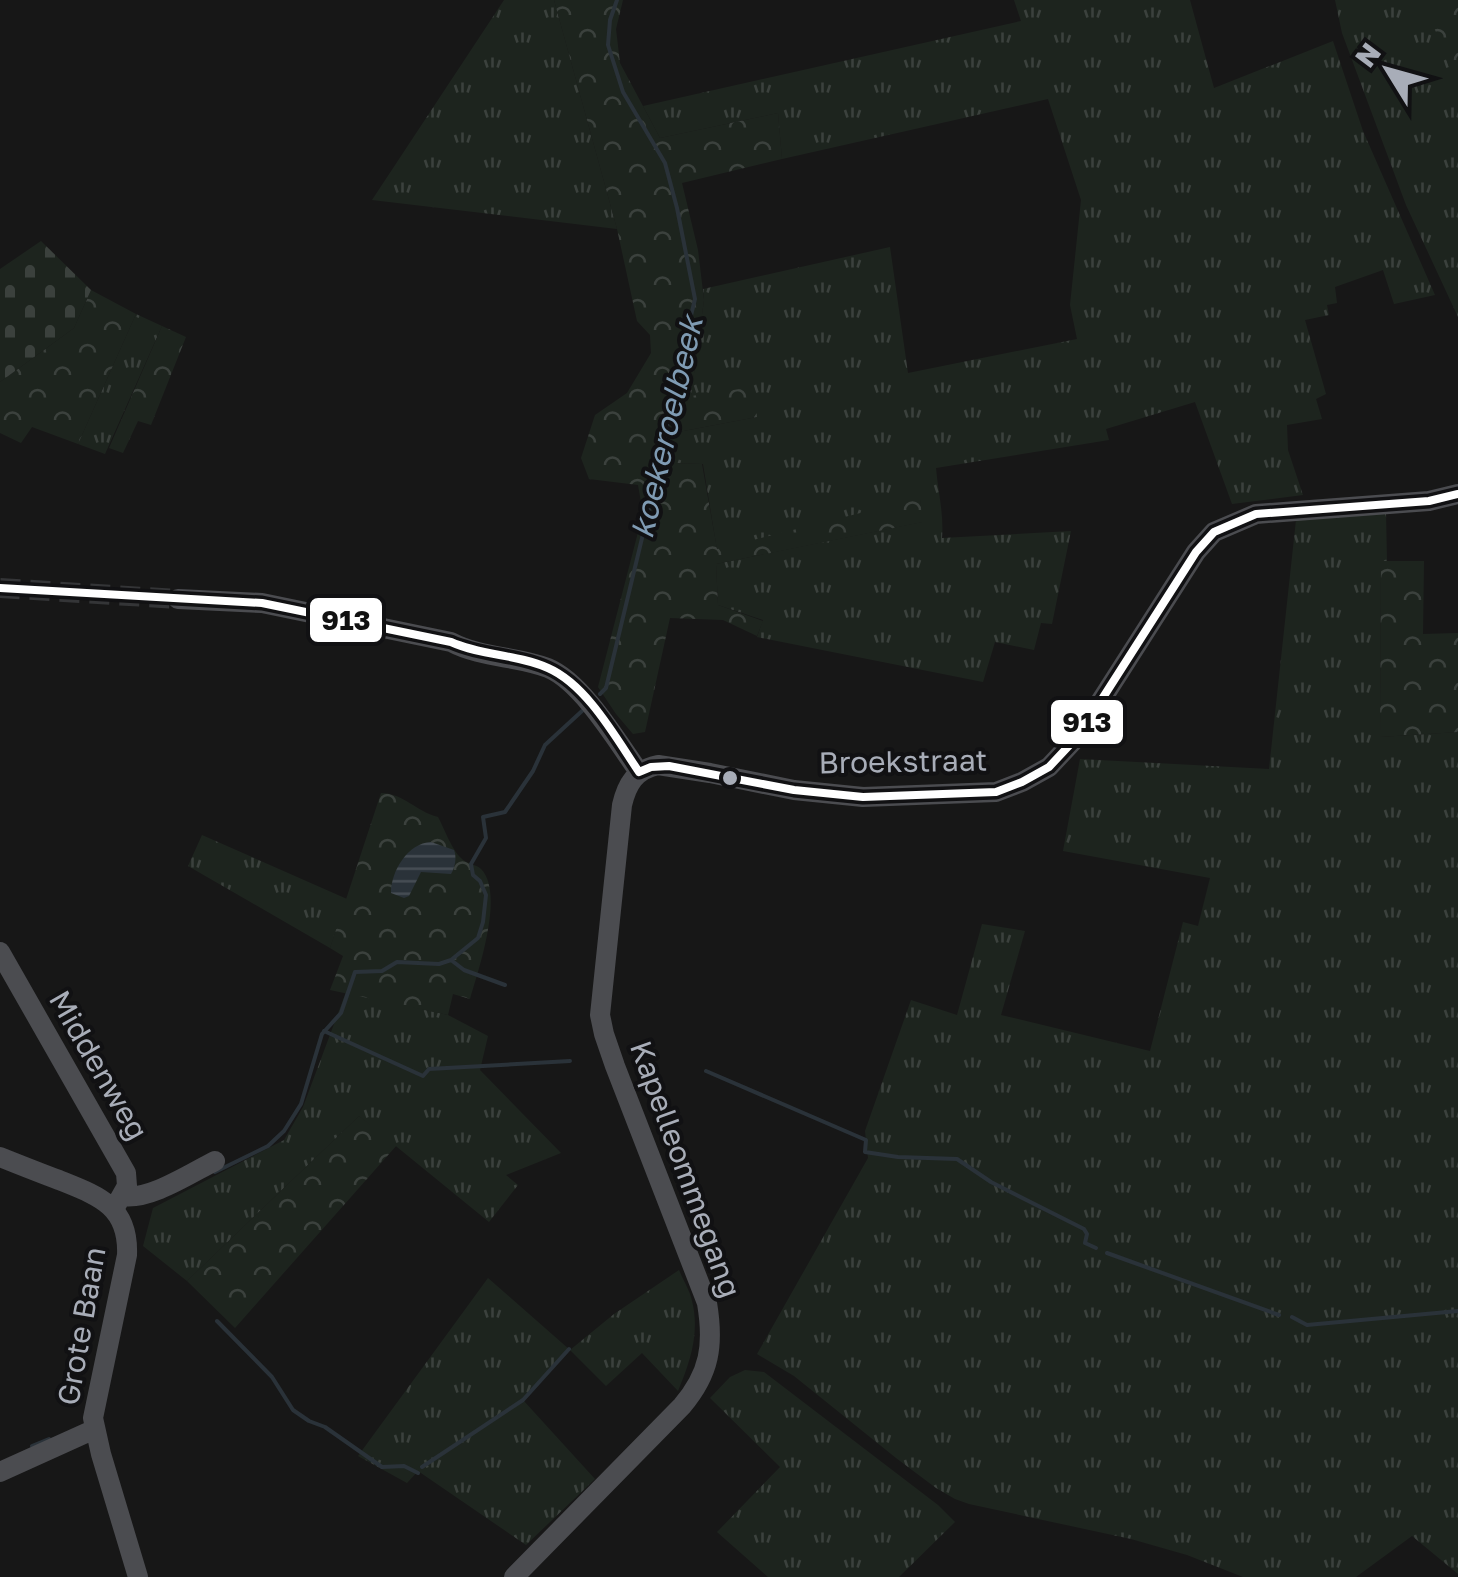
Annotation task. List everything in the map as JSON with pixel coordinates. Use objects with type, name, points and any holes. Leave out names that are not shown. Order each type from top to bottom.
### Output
[{"type":"street","name":"Broekstraat","points":[[639,772],[658,765],[669,766],[794,790],[863,797],[996,792],[1049,767],[1068,748],[1106,696],[1196,552],[1214,532],[1256,514],[1429,501],[1458,494]]},
{"type":"street","points":[[178,599],[262,603],[451,642],[545,667],[574,686],[639,772]]},
{"type":"street","name":"Kapelleommegang","points":[[514,1577],[682,1406],[708,1361],[711,1329],[707,1303],[600,1015],[622,806],[629,784],[639,772]]},
{"type":"street","name":"Middenweg","points":[[0,952],[126,1173],[127,1186],[118,1203]]},
{"type":"street","name":"Grote Baan","points":[[0,1158],[118,1203],[126,1230],[127,1255],[95,1405],[95,1429],[138,1577]]},
{"type":"street","points":[[118,1203],[216,1161]]},
{"type":"street","points":[[0,1472],[95,1429]]},
{"type":"green space","points":[[504,0],[554,0],[617,229],[372,200]]},
{"type":"green space","points":[[554,0],[623,0],[616,29],[620,63],[660,138],[778,113],[782,159],[682,183],[698,250],[704,300],[691,396],[754,387],[757,417],[673,433],[673,463],[702,464],[717,549],[920,498],[923,522],[716,564],[718,605],[763,621],[757,636],[723,620],[670,618],[645,732],[633,734],[598,687],[643,513],[638,485],[589,479],[581,458],[595,415],[627,393],[651,353],[650,335],[637,321],[617,229]]},
{"type":"green space","points":[[1014,0],[1190,0],[1214,88],[1333,41],[1363,131],[1435,295],[1394,304],[1383,270],[1335,287],[1337,303],[1327,305],[1329,315],[1305,320],[1326,394],[1316,399],[1322,419],[1287,425],[1288,450],[1303,495],[1232,504],[1195,402],[1106,429],[1109,440],[936,468],[942,538],[1071,531],[1052,624],[1041,623],[1034,650],[995,642],[983,682],[757,637],[763,620],[718,605],[716,564],[922,522],[920,499],[717,550],[703,464],[672,463],[673,433],[757,417],[691,396],[703,289],[890,247],[908,373],[1077,339],[1070,305],[1081,200],[1048,99],[782,159],[778,113],[660,138],[643,106],[1021,21]]},
{"type":"green space","points":[[1335,0],[1458,0],[1458,317],[1406,205],[1342,33]]},
{"type":"green space","points":[[1458,0],[1458,90],[1424,1]]},
{"type":"green space","points":[[41,241],[91,290],[74,328],[0,382],[0,269]]},
{"type":"green space","points":[[91,290],[136,314],[78,444],[32,427],[21,443],[0,433],[0,382],[74,328]]},
{"type":"green space","points":[[136,314],[162,326],[105,454],[78,444]]},
{"type":"green space","points":[[162,326],[186,337],[151,425],[138,421],[123,453],[109,448]]},
{"type":"green space","points":[[1386,513],[1387,561],[1381,561],[1380,737],[1458,732],[1458,1574],[1412,1536],[1356,1577],[1243,1577],[1131,1539],[955,1499],[896,1458],[794,1376],[757,1354],[868,1158],[865,1131],[911,1000],[957,1015],[982,924],[1025,931],[1001,1015],[1150,1051],[1183,922],[1198,926],[1210,878],[1063,851],[1080,759],[1269,769],[1296,520]]},
{"type":"green space","points":[[1381,561],[1424,561],[1423,634],[1458,633],[1458,732],[1380,737]]},
{"type":"green space","points":[[381,793],[397,796],[438,817],[458,854],[481,869],[488,880],[490,913],[474,986],[470,999],[453,994],[448,1015],[330,990],[343,956],[330,948]]},
{"type":"green space","points":[[202,835],[347,899],[330,948],[188,866]]},
{"type":"green space","points":[[346,992],[448,1015],[488,1036],[480,1070],[561,1153],[506,1175],[518,1185],[489,1222],[359,1116],[187,1281],[143,1246],[153,1208],[284,1140],[303,1107]]},
{"type":"green space","points":[[359,1116],[397,1145],[235,1328],[187,1281]]},
{"type":"green space","points":[[679,1270],[691,1297],[695,1324],[690,1358],[678,1391],[642,1353],[606,1386],[570,1350]]},
{"type":"green space","points":[[488,1278],[570,1350],[523,1400],[595,1479],[526,1545],[418,1471],[407,1483],[358,1456]]},
{"type":"green space","points":[[745,1370],[764,1372],[955,1522],[899,1577],[768,1577],[717,1532],[780,1467],[710,1398],[730,1377]]},
{"type":"shaded area","points":[[431,842],[454,850],[451,874],[421,872],[409,896],[391,893],[402,860],[415,847]]},
{"type":"waterway","name":"koekeroelbeek","points":[[600,694],[606,688],[695,299],[665,163],[623,92],[608,45],[617,0]]},
{"type":"waterway","name":"koekeroelbeek","points":[[215,1172],[268,1146],[284,1131],[301,1104],[322,1034],[341,1013],[355,972],[382,971],[397,962],[439,964],[451,960],[478,938],[486,895],[471,864],[486,838],[483,817],[505,812],[533,771],[545,745],[582,711]]},
{"type":"waterway","points":[[451,960],[464,970],[505,985]]},
{"type":"waterway","points":[[324,1031],[423,1076],[429,1069],[570,1061]]},
{"type":"waterway","points":[[706,1071],[866,1140],[865,1152],[957,1159],[991,1182],[1084,1229],[1085,1243],[1096,1248]]},
{"type":"waterway","points":[[1107,1253],[1279,1315]]},
{"type":"waterway","points":[[1292,1317],[1307,1325],[1458,1311]]},
{"type":"waterway","points":[[217,1321],[272,1377],[293,1410],[382,1467],[404,1466],[418,1473]]},
{"type":"waterway","points":[[422,1467],[523,1400],[569,1349]]},
{"type":"waterway","points":[[32,1446],[49,1439]]},
{"type":"tunnel","points":[[0,588],[178,599]]},
{"type":"transit line","name":"913","points":[[639,772],[669,766],[794,790],[863,797],[996,792],[1049,767],[1079,735],[1196,552],[1214,532],[1256,514],[1429,501],[1458,494]]},
{"type":"transit line","name":"913","points":[[0,588],[262,603],[536,663],[562,676],[588,699],[639,772]]}]
